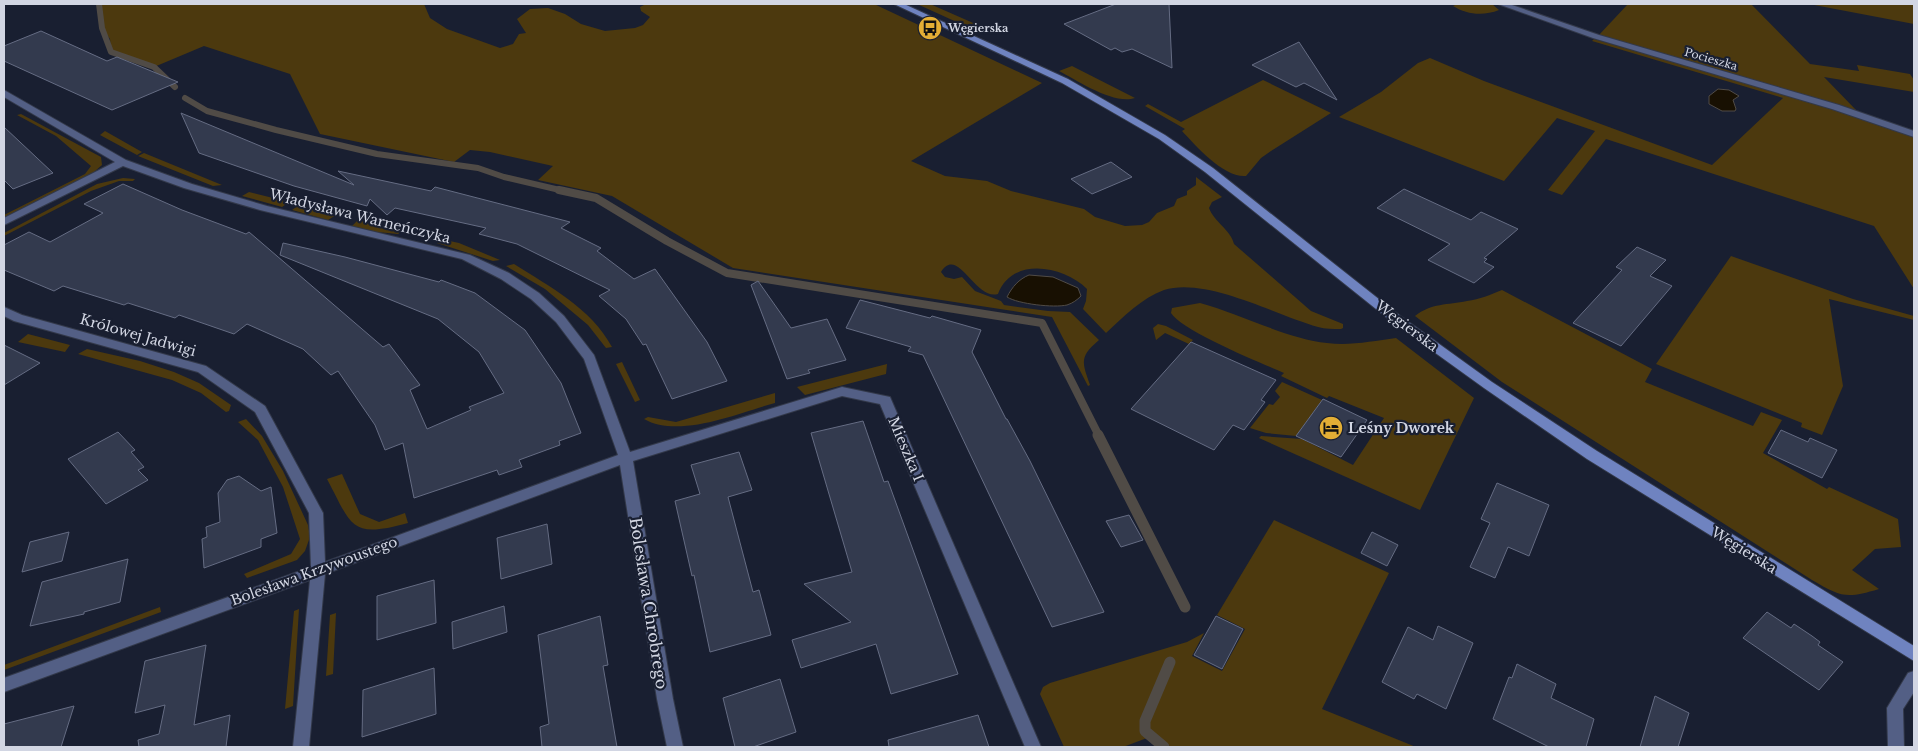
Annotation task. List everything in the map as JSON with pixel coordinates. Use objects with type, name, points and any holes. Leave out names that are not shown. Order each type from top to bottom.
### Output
[{"type":"main road","name":"Węgierska","points":[[898,4],[1065,82],[1162,137],[1209,170],[1391,315],[1488,385],[1592,455],[1914,654]]},
{"type":"street","name":"Pocieszka","points":[[1502,4],[1621,45],[1887,123],[1914,134]]},
{"type":"street","name":"Władysława Warneńczyka","points":[[4,93],[122,162],[188,186],[256,205],[466,257],[505,276],[535,296],[560,319],[590,358],[626,458]]},
{"type":"street","points":[[4,222],[122,162]]},
{"type":"street","name":"Królowej Jadwigi","points":[[4,311],[18,318],[202,370],[260,409],[316,513],[318,569],[301,747]]},
{"type":"street","name":"Mieszka I","points":[[626,458],[842,391],[885,400],[1033,747]]},
{"type":"street","name":"Bolesława Krzywoustego","points":[[4,685],[626,458]]},
{"type":"street","name":"Bolesława Chrobrego","points":[[626,458],[665,699],[675,747]]},
{"type":"street","points":[[1896,747],[1895,708],[1914,678]]},
{"type":"shaded area","points":[[101,4],[424,4],[430,18],[447,29],[500,48],[513,44],[519,34],[526,33],[517,19],[530,9],[548,8],[565,14],[581,24],[605,31],[635,28],[643,25],[650,17],[641,11],[640,7],[646,4],[874,4],[1042,83],[911,161],[945,176],[987,181],[1011,191],[1084,209],[1095,217],[1125,226],[1142,225],[1149,222],[1157,213],[1174,206],[1177,199],[1187,195],[1187,191],[1196,185],[1196,177],[1222,197],[1212,202],[1209,208],[1215,218],[1230,234],[1234,244],[1311,311],[1343,324],[1343,328],[1318,327],[1241,299],[1200,289],[1181,287],[1156,293],[1133,308],[1106,333],[1083,309],[1087,289],[1077,281],[1052,270],[1026,270],[1015,274],[1005,282],[998,294],[990,294],[982,290],[954,265],[947,265],[941,272],[945,277],[954,279],[962,277],[975,291],[1001,301],[1004,305],[1070,312],[1099,340],[1088,351],[1084,360],[1085,371],[1090,385],[1088,386],[1052,317],[733,268],[612,196],[538,180],[553,166],[490,152],[470,150],[454,162],[320,134],[290,74],[204,46],[154,67],[111,52],[110,39],[102,28]]},
{"type":"shaded area","points":[[917,4],[930,4],[980,26],[972,29]]},
{"type":"shaded area","points":[[1458,4],[1492,4],[1499,10],[1482,14],[1470,13],[1453,6]]},
{"type":"shaded area","points":[[1628,4],[1751,4],[1810,64],[1859,71],[1857,65],[1910,74],[1914,80],[1914,92],[1824,77],[1857,111],[1598,36]]},
{"type":"shaded area","points":[[1809,4],[1914,4],[1914,24]]},
{"type":"shaded area","points":[[1594,39],[1865,118],[1914,136],[1914,289],[1874,226],[1606,139],[1562,195],[1548,190],[1595,131],[1557,118],[1504,181],[1339,117],[1381,92],[1418,63],[1430,58],[1484,81],[1712,165],[1783,98],[1592,41]]},
{"type":"shaded area","points":[[1072,66],[1135,98],[1126,99],[1107,95],[1059,71]]},
{"type":"shaded area","points":[[1263,80],[1331,113],[1261,158],[1246,176],[1229,172],[1220,167],[1182,131],[1185,129],[1145,106],[1148,104],[1181,122]]},
{"type":"shaded area","points":[[1718,89],[1729,90],[1739,96],[1733,100],[1735,111],[1722,111],[1709,104],[1709,96]]},
{"type":"shaded area","points":[[21,114],[101,157],[102,165],[94,172],[4,219],[4,215],[85,174],[91,166],[56,136],[17,115]]},
{"type":"shaded area","points":[[105,131],[142,152],[137,155],[100,135]]},
{"type":"shaded area","points":[[144,153],[222,185],[213,186],[138,156]]},
{"type":"shaded area","points":[[123,178],[135,179],[133,181],[119,181],[91,191],[4,236],[4,233],[97,184]]},
{"type":"shaded area","points":[[249,192],[289,202],[282,207],[242,196]]},
{"type":"shaded area","points":[[299,205],[336,215],[328,220],[292,210]]},
{"type":"shaded area","points":[[358,220],[402,231],[398,234],[377,232],[352,226]]},
{"type":"shaded area","points":[[440,239],[459,243],[500,260],[493,261],[437,243]]},
{"type":"shaded area","points":[[1731,256],[1853,299],[1914,316],[1914,320],[1829,299],[1843,386],[1822,435],[1801,427],[1802,423],[1656,364]]},
{"type":"shaded area","points":[[514,264],[555,290],[581,310],[593,321],[612,347],[606,348],[588,325],[545,289],[506,266]]},
{"type":"shaded area","points":[[1029,275],[1053,277],[1078,288],[1081,296],[1067,305],[1054,306],[1036,305],[1007,297],[1016,284]]},
{"type":"shaded area","points":[[1502,290],[1652,369],[1645,382],[1753,426],[1761,412],[1782,420],[1763,453],[1827,489],[1829,487],[1898,519],[1901,547],[1875,549],[1852,570],[1879,589],[1859,594],[1844,595],[1812,580],[1502,382],[1415,316],[1433,307],[1476,299]]},
{"type":"shaded area","points":[[1200,303],[1312,341],[1344,344],[1396,338],[1474,398],[1420,510],[1259,438],[1261,436],[1302,439],[1353,465],[1384,418],[1329,396],[1327,398],[1281,376],[1284,373],[1190,329],[1171,313],[1172,308]]},
{"type":"shaded area","points":[[1158,324],[1166,326],[1193,340],[1189,344],[1165,333],[1156,340],[1153,328]]},
{"type":"shaded area","points":[[28,334],[70,345],[65,352],[18,342]]},
{"type":"shaded area","points":[[87,349],[140,361],[174,372],[199,383],[231,405],[229,411],[226,412],[201,393],[172,380],[78,354]]},
{"type":"shaded area","points":[[622,362],[640,400],[635,402],[616,364]]},
{"type":"shaded area","points":[[887,364],[886,374],[805,395],[797,387]]},
{"type":"shaded area","points":[[1282,382],[1322,400],[1296,436],[1266,433],[1250,428],[1269,404],[1273,405],[1280,397],[1275,391]]},
{"type":"shaded area","points":[[775,393],[775,403],[709,422],[674,426],[658,424],[644,419],[648,417],[676,422]]},
{"type":"shaded area","points":[[246,419],[262,436],[283,471],[308,525],[310,537],[305,551],[297,560],[247,578],[244,574],[291,554],[300,539],[283,487],[258,440],[238,422]]},
{"type":"shaded area","points":[[342,474],[360,514],[379,522],[405,513],[408,523],[389,528],[374,529],[363,529],[355,525],[348,518],[327,479]]},
{"type":"shaded area","points":[[1274,520],[1389,573],[1322,709],[1416,747],[1171,747],[1155,735],[1123,747],[1064,747],[1040,694],[1043,687],[1050,683],[1187,642],[1204,633],[1192,656],[1222,671],[1245,629],[1217,615]]},
{"type":"shaded area","points":[[160,607],[161,612],[4,670],[4,665]]},
{"type":"shaded area","points":[[299,609],[293,706],[285,709],[294,611]]},
{"type":"shaded area","points":[[336,613],[333,674],[326,676],[330,615]]},
{"type":"building","points":[[1116,4],[1169,4],[1172,68],[1132,49],[1122,52],[1115,48],[1111,50],[1064,24]]},
{"type":"building","points":[[41,31],[107,61],[117,57],[178,82],[112,110],[4,61],[4,46]]},
{"type":"building","points":[[1299,42],[1337,100],[1304,83],[1296,87],[1252,65]]},
{"type":"building","points":[[181,113],[354,185],[338,171],[431,191],[435,187],[570,222],[561,228],[601,248],[597,251],[634,279],[655,269],[707,342],[727,381],[672,399],[646,344],[643,345],[626,319],[599,296],[610,290],[517,244],[479,234],[486,228],[395,208],[387,215],[370,199],[367,206],[294,186],[199,153]]},
{"type":"building","points":[[4,127],[53,173],[13,189],[4,180]]},
{"type":"building","points":[[1111,162],[1132,177],[1092,194],[1071,179]]},
{"type":"building","points":[[123,184],[182,210],[246,234],[249,232],[383,347],[389,344],[420,385],[410,390],[427,429],[471,410],[469,407],[504,393],[479,352],[438,319],[280,255],[283,243],[439,282],[441,280],[475,293],[525,330],[561,383],[581,433],[559,441],[560,445],[519,460],[522,467],[499,475],[497,470],[414,498],[403,443],[385,450],[375,425],[338,371],[331,375],[303,349],[247,324],[234,334],[179,315],[175,318],[128,303],[124,305],[63,286],[54,291],[4,270],[4,245],[29,232],[50,242],[103,213],[84,204]]},
{"type":"building","points":[[1404,189],[1471,220],[1481,212],[1518,229],[1484,258],[1487,259],[1484,262],[1494,267],[1474,283],[1428,260],[1450,244],[1377,208]]},
{"type":"building","points":[[1637,247],[1666,260],[1650,276],[1672,286],[1621,346],[1573,323],[1622,270],[1616,267]]},
{"type":"building","points":[[758,281],[791,328],[827,319],[846,360],[808,370],[810,373],[787,379],[751,285]]},
{"type":"building","points":[[860,300],[930,318],[932,316],[981,330],[972,352],[1030,461],[1104,612],[1052,627],[923,355],[908,351],[911,347],[846,328]]},
{"type":"building","points":[[1191,342],[1276,380],[1261,400],[1265,402],[1244,430],[1233,425],[1214,450],[1131,409]]},
{"type":"building","points":[[4,345],[40,363],[4,385]]},
{"type":"building","name":"Leśny Dworek","points":[[1323,399],[1367,420],[1341,457],[1296,436]]},
{"type":"building","points":[[863,421],[884,482],[888,481],[958,674],[891,694],[876,644],[801,668],[792,640],[851,622],[804,584],[852,572],[811,433]]},
{"type":"building","points":[[1781,430],[1808,442],[1810,438],[1837,450],[1822,478],[1768,453]]},
{"type":"building","points":[[118,432],[135,450],[131,452],[144,467],[138,470],[148,480],[106,504],[68,459]]},
{"type":"building","points":[[739,452],[752,490],[728,497],[753,592],[759,590],[771,635],[710,652],[694,575],[692,576],[675,501],[700,494],[691,465]]},
{"type":"building","points":[[239,476],[261,491],[271,487],[277,533],[261,539],[261,547],[204,568],[202,539],[207,537],[206,527],[220,522],[218,493],[227,480]]},
{"type":"building","points":[[1497,483],[1549,505],[1529,556],[1508,547],[1495,578],[1470,567],[1490,523],[1481,519]]},
{"type":"building","points":[[1129,515],[1143,540],[1121,547],[1106,521]]},
{"type":"building","points":[[547,524],[552,564],[501,579],[497,538]]},
{"type":"building","points":[[69,532],[62,561],[22,572],[30,542]]},
{"type":"building","points":[[1372,532],[1398,545],[1387,566],[1361,553]]},
{"type":"building","points":[[128,559],[120,602],[84,612],[84,614],[30,626],[42,582]]},
{"type":"building","points":[[434,580],[436,623],[377,640],[377,596]]},
{"type":"building","points":[[504,606],[507,632],[453,649],[452,622]]},
{"type":"building","points":[[1767,612],[1791,628],[1794,624],[1820,642],[1818,645],[1843,662],[1819,690],[1743,638]]},
{"type":"building","points":[[600,616],[608,665],[603,666],[617,747],[542,747],[540,727],[549,724],[538,635]]},
{"type":"building","points":[[1216,616],[1243,629],[1222,669],[1194,655]]},
{"type":"building","points":[[1438,626],[1473,643],[1446,709],[1417,694],[1414,699],[1382,682],[1408,627],[1433,640]]},
{"type":"building","points":[[206,645],[194,725],[230,715],[226,747],[139,747],[138,740],[159,734],[165,705],[135,713],[145,661]]},
{"type":"building","points":[[1517,664],[1556,684],[1551,698],[1594,719],[1586,747],[1549,747],[1493,719],[1509,677],[1512,678]]},
{"type":"building","points":[[434,668],[436,714],[362,737],[363,690]]},
{"type":"building","points":[[780,679],[796,732],[753,747],[735,747],[723,698]]},
{"type":"building","points":[[1655,696],[1689,713],[1678,747],[1640,747]]},
{"type":"building","points":[[74,706],[61,747],[4,747],[4,724]]},
{"type":"building","points":[[978,715],[989,747],[889,747],[888,740]]},
{"type":"waterway","points":[[99,4],[102,28],[111,52],[154,67],[175,87]]},
{"type":"waterway","points":[[185,98],[207,111],[276,130],[377,154],[478,168],[504,177],[564,191]]},
{"type":"waterway","points":[[559,190],[596,198],[667,241],[727,273],[1042,323],[1099,436]]},
{"type":"waterway","points":[[1098,435],[1185,607]]},
{"type":"waterway","points":[[1164,747],[1145,731],[1145,721],[1170,662]]},
{"type":"place","name":"Węgierska","points":[[930,28]]},
{"type":"place","name":"Leśny Dworek","points":[[1331,428]]}]
